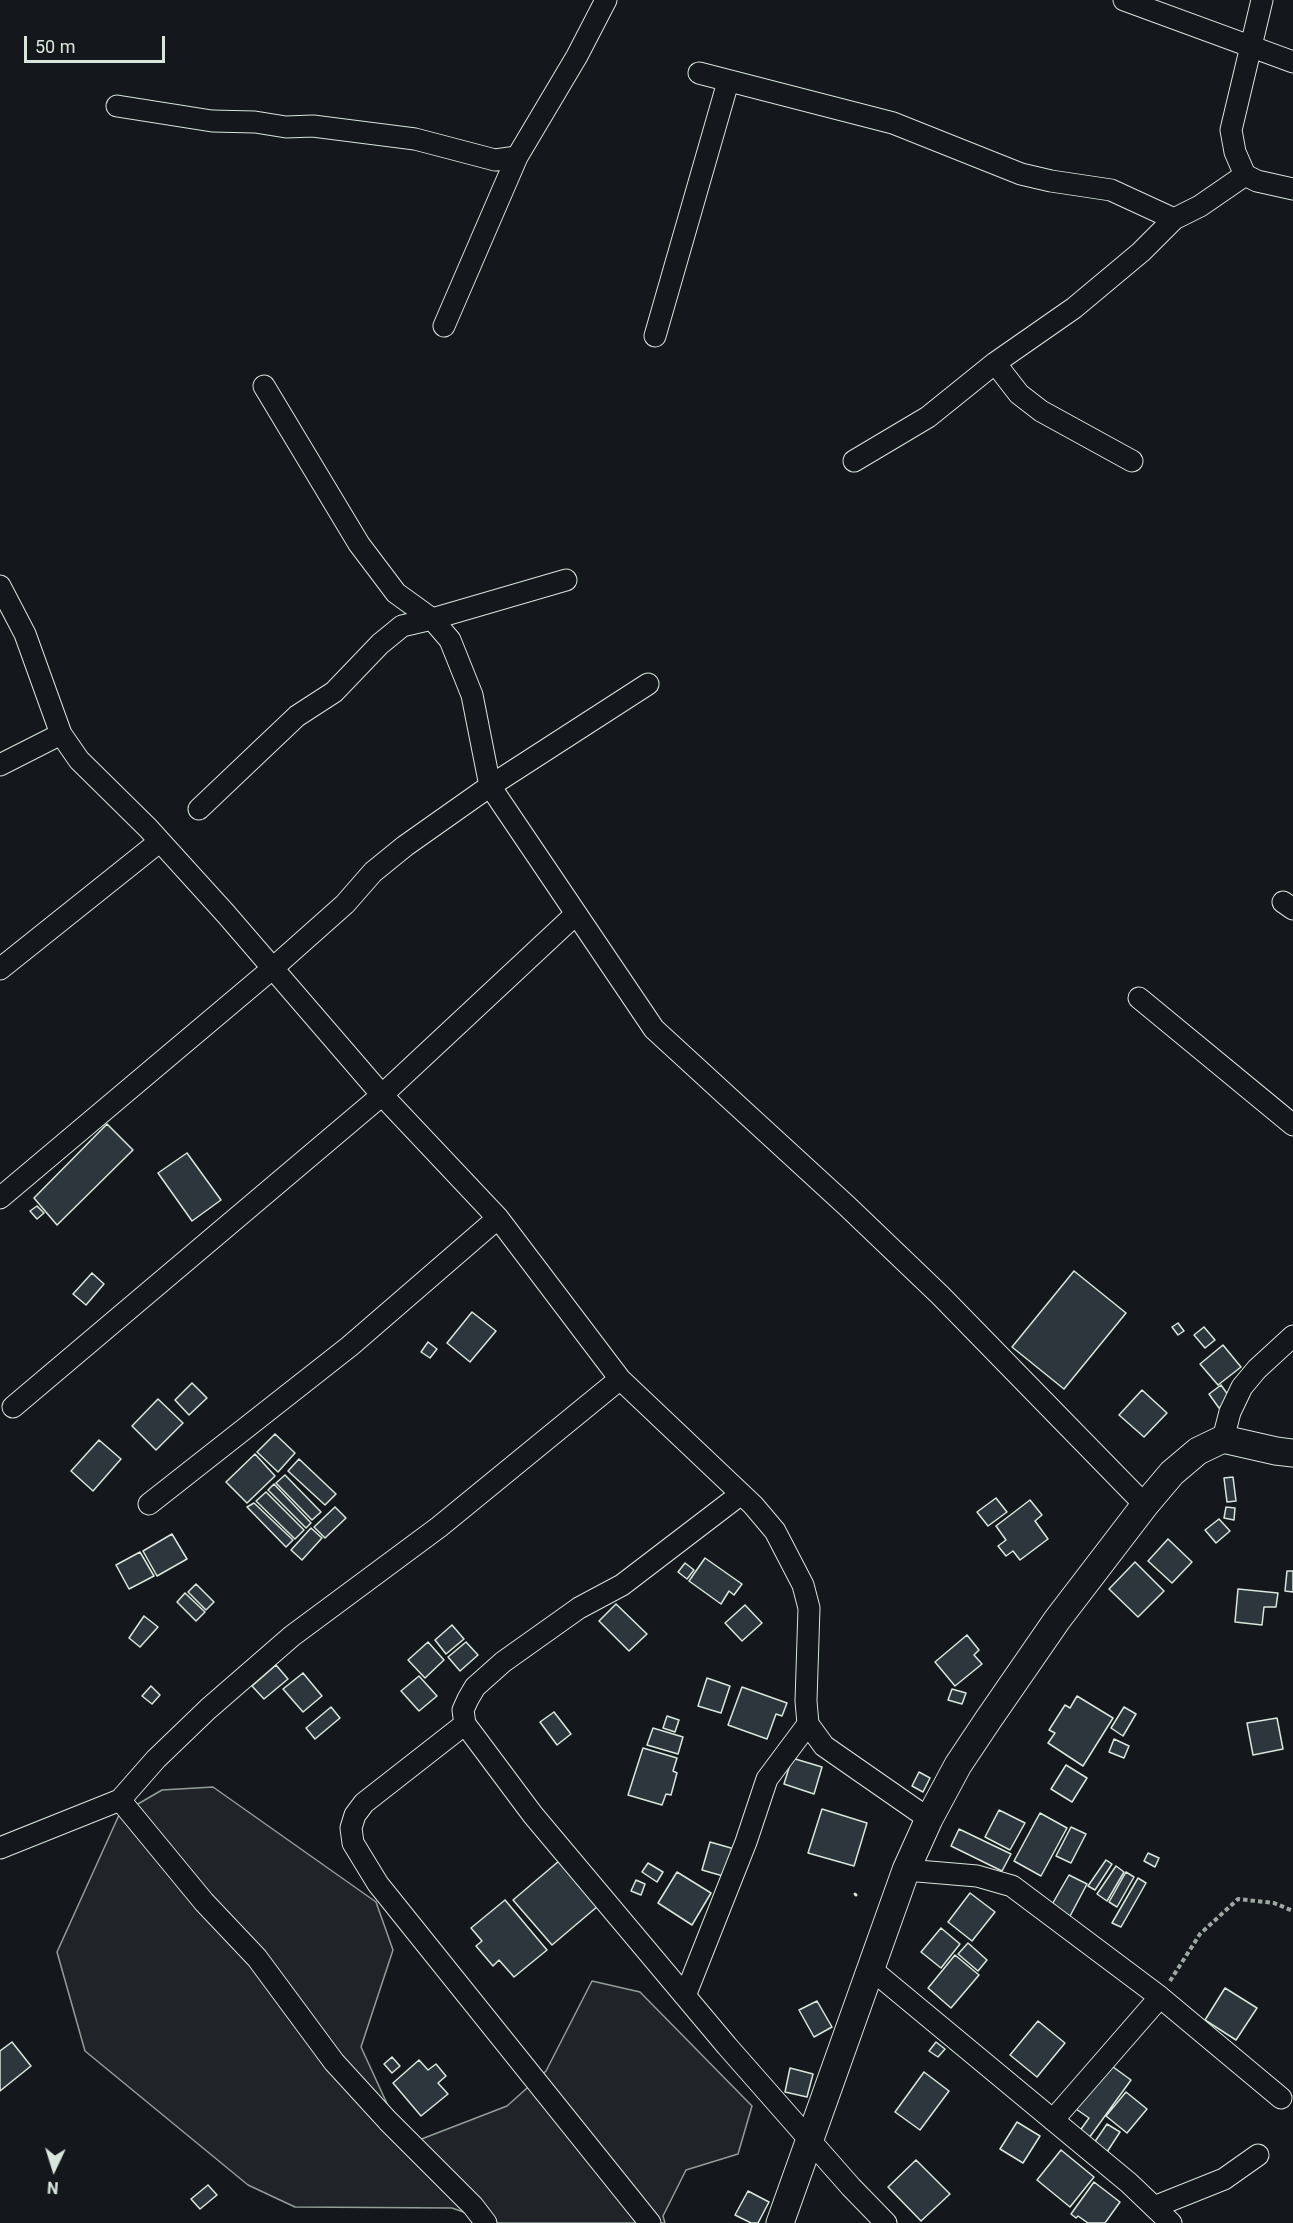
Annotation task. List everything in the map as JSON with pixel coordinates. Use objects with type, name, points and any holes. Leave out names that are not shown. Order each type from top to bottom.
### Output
[{"type":"main road","points":[[780,2223],[906,1870],[929,1819],[958,1765],[1057,1620],[1145,1504],[1172,1473],[1198,1450],[1223,1439],[1293,1453]]},
{"type":"street","points":[[444,326],[517,158],[577,56],[606,0]]},
{"type":"street","points":[[1124,0],[1293,62]]},
{"type":"street","points":[[1262,0],[1231,130],[1235,152],[1245,175],[1257,181],[1293,189]]},
{"type":"street","points":[[699,73],[893,123],[1021,174],[1111,190],[1174,219]]},
{"type":"street","points":[[654,336],[728,82]]},
{"type":"street","points":[[117,106],[212,121],[255,122],[286,127],[314,126],[415,139],[495,160],[517,158]]},
{"type":"street","points":[[854,461],[928,417],[995,363],[1074,308],[1142,252],[1174,219],[1200,206],[1245,175]]},
{"type":"street","points":[[995,363],[1019,394],[1041,411],[1131,461]]},
{"type":"street","points":[[264,386],[358,544],[396,593],[432,619],[450,640],[472,695],[490,786],[654,1029],[940,1294],[1145,1504]]},
{"type":"street","points":[[199,809],[297,716],[334,692],[402,626],[566,580]]},
{"type":"street","points":[[0,586],[26,634],[61,734],[79,760],[159,842],[273,968],[382,1095],[498,1218],[620,1379],[753,1505],[775,1531],[803,1585],[809,1608],[806,1701],[808,1724],[824,1746],[929,1819]]},
{"type":"street","points":[[0,1198],[273,968],[345,904],[373,872],[405,846],[490,786],[648,684]]},
{"type":"street","points":[[0,765],[61,734]]},
{"type":"street","points":[[0,969],[159,842]]},
{"type":"street","points":[[13,1407],[382,1095],[576,914]]},
{"type":"street","points":[[1139,998],[1293,1125]]},
{"type":"street","points":[[149,1504],[350,1346],[498,1218]]},
{"type":"street","points":[[1223,1439],[1230,1412],[1242,1388],[1257,1369],[1293,1336]]},
{"type":"street","points":[[0,1848],[120,1800],[156,1759],[207,1708],[292,1636],[439,1527],[620,1379]]},
{"type":"street","points":[[741,1494],[622,1585],[579,1608],[502,1662],[475,1687],[463,1710],[465,1724],[533,1815],[727,2046],[851,2187],[886,2223]]},
{"type":"street","points":[[465,1724],[364,1803],[355,1815],[351,1828],[353,1843],[378,1884],[650,2223]]},
{"type":"street","points":[[685,1995],[746,1842],[767,1779],[808,1724]]},
{"type":"street","points":[[120,1800],[204,1902],[257,1958],[334,2062],[388,2121],[473,2206],[486,2223]]},
{"type":"street","points":[[906,1870],[977,1875],[1012,1886],[1160,1997],[1281,2098]]},
{"type":"street","points":[[871,1969],[1129,2183],[1171,2223]]},
{"type":"street","points":[[1053,2120],[1160,1997]]},
{"type":"street","points":[[1154,2207],[1224,2179],[1258,2155]]},
{"type":"path","points":[[1160,1997],[1200,1934],[1238,1899],[1274,1903],[1293,1911]]},
{"type":"shaded area","points":[[213,1787],[376,1902],[393,1950],[361,2047],[406,2145],[507,2106],[546,2071],[592,1981],[640,1992],[752,2106],[738,2154],[686,2170],[663,2216],[665,2223],[495,2223],[452,2208],[295,2207],[248,2185],[85,2051],[57,1952],[119,1815],[162,1790]]},
{"type":"building","points":[[107,1124],[133,1150],[57,1225],[34,1198]]},
{"type":"building","points":[[187,1153],[221,1200],[192,1221],[158,1173]]},
{"type":"building","points":[[37,1206],[44,1213],[37,1219],[30,1211]]},
{"type":"building","points":[[1074,1271],[1126,1313],[1064,1389],[1012,1347]]},
{"type":"building","points":[[92,1273],[104,1284],[86,1305],[73,1294]]},
{"type":"building","points":[[472,1312],[496,1331],[470,1362],[447,1343]]},
{"type":"building","points":[[1178,1323],[1184,1331],[1178,1335],[1172,1327]]},
{"type":"building","points":[[1204,1327],[1215,1340],[1205,1348],[1194,1335]]},
{"type":"building","points":[[428,1342],[437,1349],[430,1358],[421,1352]]},
{"type":"building","points":[[1223,1345],[1241,1367],[1218,1385],[1200,1364]]},
{"type":"building","points":[[192,1383],[207,1398],[189,1415],[175,1400]]},
{"type":"building","points":[[1221,1385],[1231,1399],[1219,1408],[1209,1394]]},
{"type":"building","points":[[1142,1390],[1167,1413],[1144,1437],[1119,1415]]},
{"type":"building","points":[[158,1399],[183,1423],[156,1450],[132,1426]]},
{"type":"building","points":[[275,1434],[295,1453],[278,1472],[257,1452]]},
{"type":"building","points":[[99,1440],[121,1459],[93,1491],[71,1471]]},
{"type":"building","points":[[255,1454],[275,1476],[247,1503],[226,1482]]},
{"type":"building","points":[[299,1459],[336,1494],[325,1505],[288,1471]]},
{"type":"building","points":[[285,1475],[321,1512],[312,1520],[276,1483]]},
{"type":"building","points":[[1233,1477],[1236,1501],[1227,1502],[1224,1478]]},
{"type":"building","points":[[274,1484],[311,1523],[306,1528],[268,1490]]},
{"type":"building","points":[[266,1492],[304,1530],[295,1539],[256,1501]]},
{"type":"building","points":[[996,1498],[1007,1512],[988,1526],[977,1512]]},
{"type":"building","points":[[1030,1500],[1042,1515],[1035,1521],[1048,1539],[1020,1560],[1013,1551],[1006,1556],[998,1546],[1006,1540],[996,1526]]},
{"type":"building","points":[[254,1503],[293,1540],[286,1547],[247,1507]]},
{"type":"building","points":[[335,1507],[346,1518],[325,1538],[314,1527]]},
{"type":"building","points":[[1226,1507],[1235,1508],[1234,1520],[1224,1518]]},
{"type":"building","points":[[1219,1519],[1230,1531],[1216,1543],[1205,1530]]},
{"type":"building","points":[[311,1528],[322,1538],[302,1560],[291,1550]]},
{"type":"building","points":[[172,1534],[187,1559],[157,1576],[143,1551]]},
{"type":"building","points":[[1168,1539],[1192,1562],[1172,1583],[1148,1561]]},
{"type":"building","points":[[140,1552],[154,1576],[129,1589],[116,1565]]},
{"type":"building","points":[[705,1558],[742,1584],[734,1595],[729,1591],[721,1604],[689,1581]]},
{"type":"building","points":[[1135,1562],[1164,1591],[1138,1617],[1109,1589]]},
{"type":"building","points":[[685,1563],[694,1570],[687,1579],[678,1572]]},
{"type":"building","points":[[1287,1571],[1293,1571],[1293,1592],[1285,1591]]},
{"type":"building","points":[[196,1584],[214,1602],[206,1610],[188,1592]]},
{"type":"building","points":[[1238,1589],[1278,1593],[1276,1607],[1264,1607],[1262,1625],[1235,1622]]},
{"type":"building","points":[[185,1593],[205,1612],[196,1621],[177,1602]]},
{"type":"building","points":[[616,1604],[647,1634],[629,1651],[599,1621]]},
{"type":"building","points":[[745,1605],[762,1623],[742,1641],[725,1623]]},
{"type":"building","points":[[144,1616],[158,1627],[140,1647],[129,1638]]},
{"type":"building","points":[[452,1625],[464,1639],[446,1654],[435,1640]]},
{"type":"building","points":[[967,1635],[979,1650],[974,1655],[982,1664],[955,1686],[935,1662]]},
{"type":"building","points":[[428,1642],[444,1660],[425,1678],[408,1660]]},
{"type":"building","points":[[466,1642],[478,1655],[460,1671],[448,1657]]},
{"type":"building","points":[[276,1665],[288,1679],[264,1699],[252,1686]]},
{"type":"building","points":[[303,1673],[322,1696],[303,1712],[283,1689]]},
{"type":"building","points":[[419,1676],[437,1696],[419,1711],[401,1691]]},
{"type":"building","points":[[707,1678],[730,1686],[721,1713],[698,1706]]},
{"type":"building","points":[[151,1686],[160,1695],[152,1704],[142,1696]]},
{"type":"building","points":[[742,1687],[787,1703],[782,1716],[776,1714],[767,1739],[728,1725]]},
{"type":"building","points":[[952,1689],[966,1693],[962,1704],[948,1700]]},
{"type":"building","points":[[1077,1696],[1113,1718],[1083,1766],[1048,1743],[1055,1733],[1049,1730],[1065,1705],[1070,1708]]},
{"type":"building","points":[[331,1707],[340,1718],[315,1739],[306,1728]]},
{"type":"building","points":[[1124,1707],[1136,1714],[1123,1736],[1111,1728]]},
{"type":"building","points":[[554,1712],[571,1734],[557,1745],[540,1722]]},
{"type":"building","points":[[667,1716],[679,1720],[675,1732],[663,1728]]},
{"type":"building","points":[[1277,1718],[1283,1749],[1253,1755],[1247,1723]]},
{"type":"building","points":[[653,1728],[683,1737],[678,1754],[647,1745]]},
{"type":"building","points":[[1114,1739],[1129,1746],[1124,1758],[1109,1752]]},
{"type":"building","points":[[643,1748],[677,1758],[673,1771],[677,1773],[671,1795],[666,1794],[662,1805],[628,1795]]},
{"type":"building","points":[[792,1758],[822,1767],[814,1794],[784,1784]]},
{"type":"building","points":[[1066,1765],[1087,1778],[1072,1802],[1051,1789]]},
{"type":"building","points":[[919,1772],[930,1778],[923,1792],[912,1786]]},
{"type":"building","points":[[822,1809],[867,1823],[854,1866],[808,1853]]},
{"type":"building","points":[[999,1810],[1025,1823],[1010,1850],[985,1837]]},
{"type":"building","points":[[1040,1813],[1067,1828],[1041,1876],[1014,1861]]},
{"type":"building","points":[[1071,1827],[1086,1834],[1071,1863],[1056,1856]]},
{"type":"building","points":[[959,1829],[1011,1854],[1002,1871],[951,1846]]},
{"type":"building","points":[[710,1842],[738,1850],[730,1878],[702,1870]]},
{"type":"building","points":[[1148,1853],[1159,1858],[1155,1867],[1144,1861]]},
{"type":"building","points":[[1106,1860],[1112,1864],[1095,1890],[1088,1886]]},
{"type":"building","points":[[559,1861],[598,1906],[552,1945],[513,1900]]},
{"type":"building","points":[[648,1863],[663,1872],[657,1882],[642,1872]]},
{"type":"building","points":[[1116,1866],[1124,1872],[1107,1901],[1097,1894]]},
{"type":"building","points":[[677,1872],[711,1893],[692,1925],[658,1903]]},
{"type":"building","points":[[1126,1872],[1134,1877],[1117,1907],[1109,1902]]},
{"type":"building","points":[[1069,1875],[1087,1884],[1069,1918],[1050,1908]]},
{"type":"building","points":[[1138,1878],[1146,1883],[1121,1927],[1112,1923]]},
{"type":"building","points":[[636,1880],[645,1884],[641,1895],[631,1891]]},
{"type":"building","points":[[970,1893],[995,1912],[972,1941],[948,1922]]},
{"type":"building","points":[[505,1900],[547,1950],[514,1977],[499,1960],[493,1966],[476,1946],[482,1941],[471,1928]]},
{"type":"building","points":[[941,1928],[960,1944],[941,1968],[921,1952]]},
{"type":"building","points":[[968,1943],[987,1960],[978,1971],[958,1954]]},
{"type":"building","points":[[955,1955],[979,1975],[951,2008],[928,1988]]},
{"type":"building","points":[[1225,1988],[1257,2008],[1236,2040],[1205,2020]]},
{"type":"building","points":[[817,2001],[832,2027],[814,2037],[799,2010]]},
{"type":"building","points":[[1038,2021],[1065,2043],[1037,2077],[1010,2055]]},
{"type":"building","points":[[12,2042],[31,2066],[0,2091],[0,2051]]},
{"type":"building","points":[[936,2042],[945,2049],[938,2057],[929,2051]]},
{"type":"building","points":[[392,2057],[400,2066],[392,2073],[384,2064]]},
{"type":"building","points":[[419,2060],[428,2070],[436,2064],[446,2076],[438,2083],[448,2094],[421,2116],[393,2083]]},
{"type":"building","points":[[1109,2064],[1131,2080],[1089,2138],[1079,2132],[1089,2118],[1076,2109]]},
{"type":"building","points":[[790,2068],[813,2074],[807,2097],[785,2092]]},
{"type":"building","points":[[924,2072],[949,2091],[920,2130],[895,2112]]},
{"type":"building","points":[[1126,2092],[1147,2109],[1127,2133],[1106,2116]]},
{"type":"building","points":[[1017,2122],[1040,2136],[1023,2163],[1000,2149]]},
{"type":"building","points":[[1107,2124],[1120,2132],[1107,2152],[1094,2143]]},
{"type":"building","points":[[1061,2150],[1094,2177],[1070,2207],[1037,2180]]},
{"type":"building","points":[[916,2160],[950,2194],[921,2221],[888,2187]]},
{"type":"building","points":[[1094,2182],[1120,2202],[1105,2223],[1088,2223],[1071,2214]]},
{"type":"building","points":[[208,2185],[217,2195],[200,2209],[191,2199]]},
{"type":"building","points":[[748,2191],[769,2202],[758,2223],[751,2223],[735,2215]]}]
